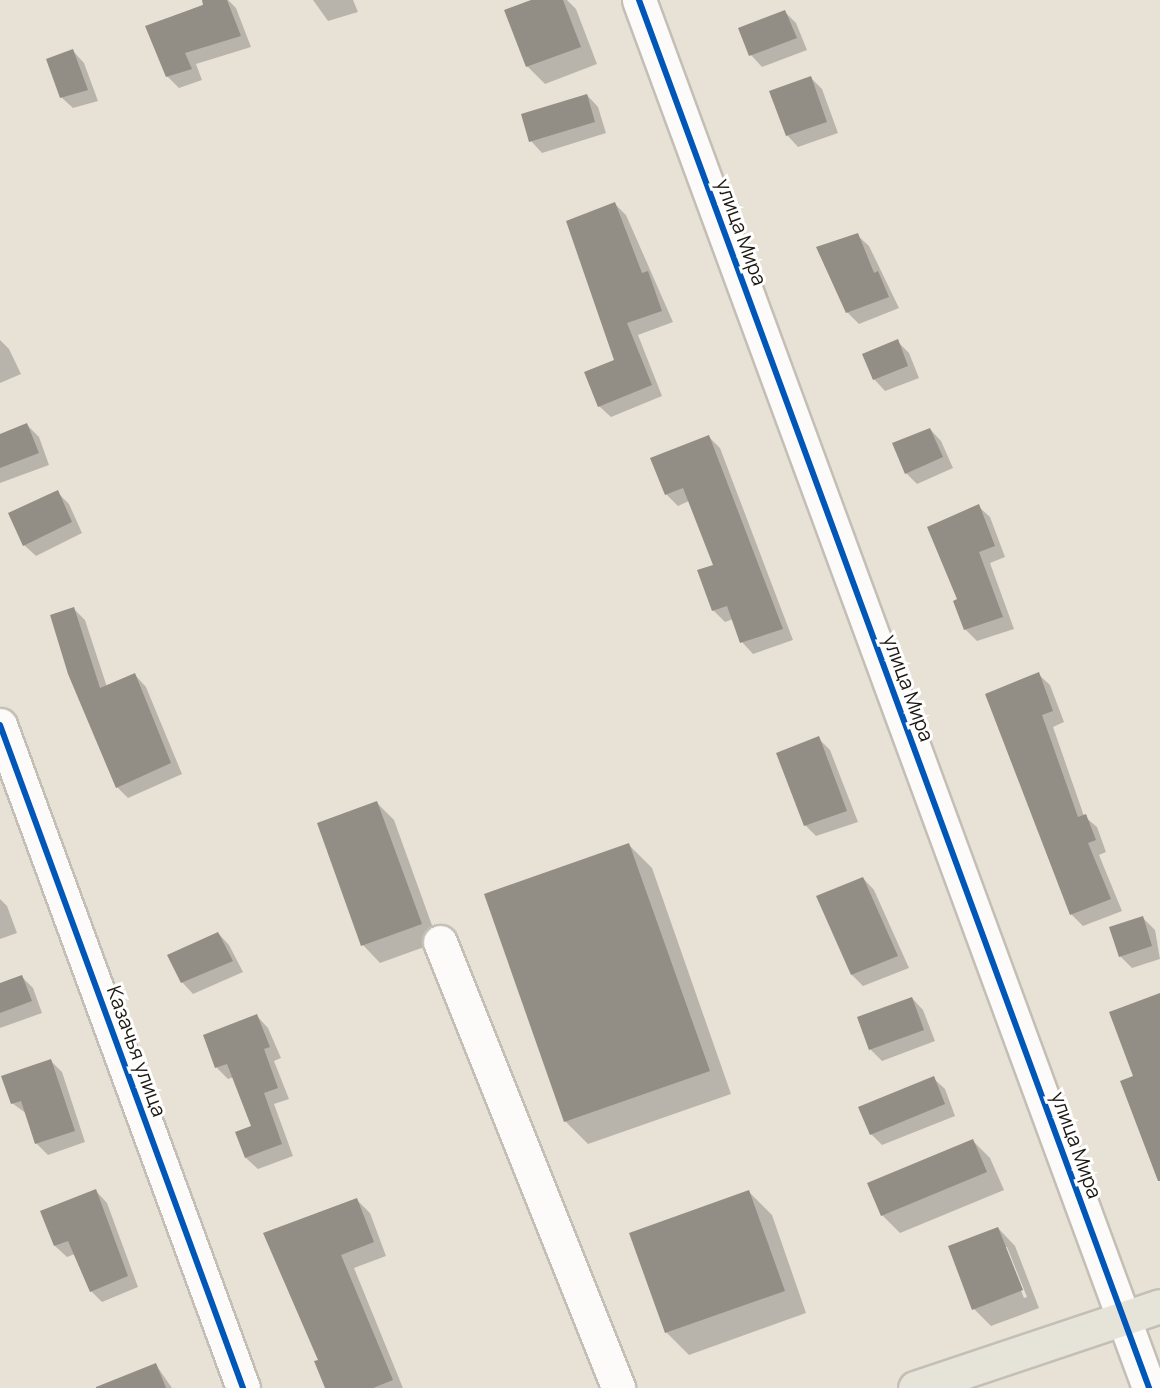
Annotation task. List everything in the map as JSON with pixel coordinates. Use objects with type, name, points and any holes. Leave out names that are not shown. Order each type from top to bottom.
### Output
[{"type":"main road","points":[[915,1388],[1160,1306]]},
{"type":"street","name":"улица Мира","points":[[639,0],[1149,1388]]},
{"type":"street","name":"Казачья улица","points":[[0,725],[243,1388]]},
{"type":"street","points":[[440,942],[618,1388]]},
{"type":"building","points":[[202,0],[227,0],[241,36],[185,53],[192,69],[166,77],[145,26],[203,5]]},
{"type":"building","points":[[531,0],[563,0],[581,47],[526,67],[504,10]]},
{"type":"building","points":[[785,10],[797,38],[749,56],[738,28]]},
{"type":"building","points":[[73,49],[88,90],[60,98],[46,59]]},
{"type":"building","points":[[811,76],[827,122],[786,136],[769,91]]},
{"type":"building","points":[[587,94],[595,122],[529,142],[521,114]]},
{"type":"building","points":[[615,202],[642,273],[648,271],[662,311],[627,323],[652,385],[598,407],[584,372],[614,360],[566,221]]},
{"type":"building","points":[[858,233],[874,273],[878,271],[889,297],[846,313],[816,247]]},
{"type":"building","points":[[898,339],[908,366],[873,380],[862,354]]},
{"type":"building","points":[[27,423],[39,453],[0,468],[0,434]]},
{"type":"building","points":[[930,428],[943,457],[905,474],[892,443]]},
{"type":"building","points":[[709,435],[783,629],[740,643],[727,606],[712,611],[697,570],[713,565],[683,488],[665,495],[650,458]]},
{"type":"building","points":[[58,490],[72,522],[23,546],[8,513]]},
{"type":"building","points":[[979,504],[995,546],[979,552],[1003,617],[964,630],[953,601],[957,599],[927,527]]},
{"type":"building","points":[[74,607],[100,688],[135,673],[171,763],[116,788],[68,674],[50,615]]},
{"type":"building","points":[[1039,672],[1053,711],[1042,715],[1078,817],[1086,814],[1096,840],[1088,843],[1111,899],[1070,915],[985,694]]},
{"type":"building","points":[[819,736],[847,811],[804,826],[776,753]]},
{"type":"building","points":[[377,801],[422,924],[361,946],[317,823]]},
{"type":"building","points":[[629,843],[710,1071],[564,1122],[484,894]]},
{"type":"building","points":[[863,877],[898,956],[851,975],[816,896]]},
{"type":"building","points":[[1143,916],[1152,946],[1119,957],[1109,927]]},
{"type":"building","points":[[218,932],[233,961],[181,983],[167,955]]},
{"type":"building","points":[[22,975],[32,1001],[0,1013],[0,983]]},
{"type":"building","points":[[1160,993],[1160,1181],[1158,1181],[1120,1081],[1133,1076],[1109,1012]]},
{"type":"building","points":[[912,997],[924,1030],[869,1050],[857,1017]]},
{"type":"building","points":[[257,1014],[270,1047],[264,1049],[278,1088],[264,1093],[282,1144],[245,1158],[235,1132],[251,1126],[227,1064],[215,1068],[203,1035]]},
{"type":"building","points":[[51,1059],[75,1131],[35,1144],[21,1101],[11,1104],[1,1076]]},
{"type":"building","points":[[934,1076],[945,1104],[870,1135],[858,1107]]},
{"type":"building","points":[[973,1139],[987,1172],[881,1216],[867,1183]]},
{"type":"building","points":[[96,1189],[128,1276],[90,1292],[68,1241],[54,1246],[40,1211]]},
{"type":"building","points":[[749,1190],[785,1291],[665,1333],[629,1233]]},
{"type":"building","points":[[357,1198],[374,1242],[341,1255],[393,1380],[373,1388],[325,1388],[314,1361],[318,1360],[263,1233]]},
{"type":"building","points":[[998,1227],[1023,1290],[972,1310],[948,1246]]},
{"type":"building","points":[[156,1363],[166,1388],[96,1388],[96,1387]]},
{"type":"cycle path","points":[[639,0],[1149,1388]]},
{"type":"cycle path","points":[[0,725],[243,1388]]}]
